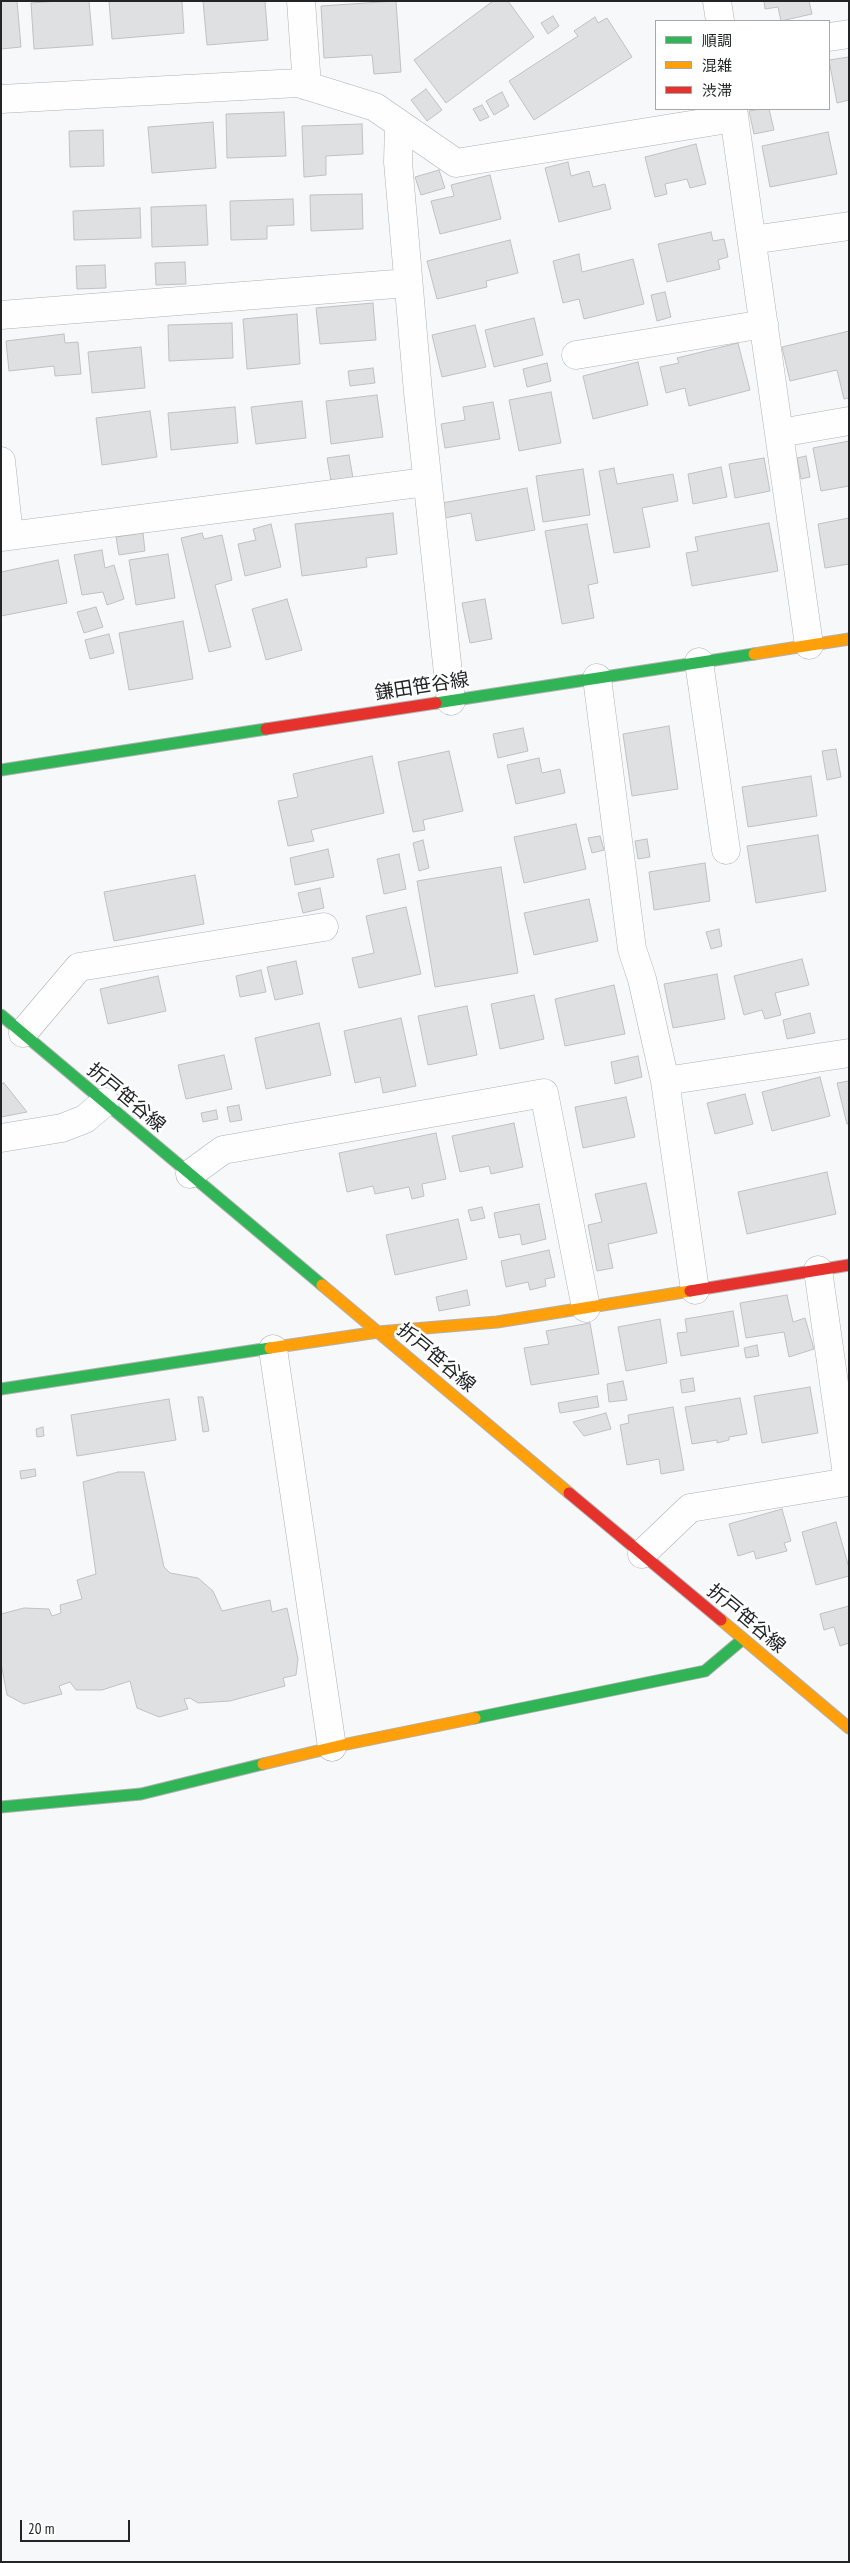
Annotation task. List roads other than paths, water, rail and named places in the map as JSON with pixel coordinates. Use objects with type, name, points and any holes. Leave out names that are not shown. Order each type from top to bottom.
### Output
[{"type":"street","points":[[301,1],[307,86]]},
{"type":"street","points":[[717,1],[720,20]]},
{"type":"street","points":[[830,37],[849,34]]},
{"type":"street","points":[[1,99],[298,83],[375,107],[456,163],[734,113],[809,645]]},
{"type":"street","points":[[399,124],[398,162],[408,283],[426,482],[451,701]]},
{"type":"street","points":[[752,240],[849,226]]},
{"type":"street","points":[[1,315],[408,283]]},
{"type":"street","points":[[576,355],[764,324]]},
{"type":"street","points":[[780,433],[849,422]]},
{"type":"street","points":[[1,460],[5,536],[426,482]]},
{"type":"street","name":"鎌田笹谷線","points":[[1,770],[849,639]]},
{"type":"street","points":[[700,662],[726,850]]},
{"type":"street","points":[[596,678],[632,949],[642,979],[665,1082],[695,1290]]},
{"type":"street","points":[[23,1033],[78,967],[324,927]]},
{"type":"street","name":"折戸笹谷線","points":[[1,1015],[849,1728]]},
{"type":"street","points":[[665,1082],[849,1053]]},
{"type":"street","points":[[190,1174],[223,1150],[544,1093],[586,1308]]},
{"type":"street","points":[[1,1138],[62,1128],[85,1119],[105,1102]]},
{"type":"street","points":[[1,1389],[378,1332],[497,1322],[849,1265]]},
{"type":"street","points":[[642,1554],[690,1508],[848,1482],[818,1270]]},
{"type":"street","points":[[273,1349],[332,1747]]},
{"type":"street","points":[[1,1807],[141,1794],[332,1747],[705,1671],[743,1639]]}]
